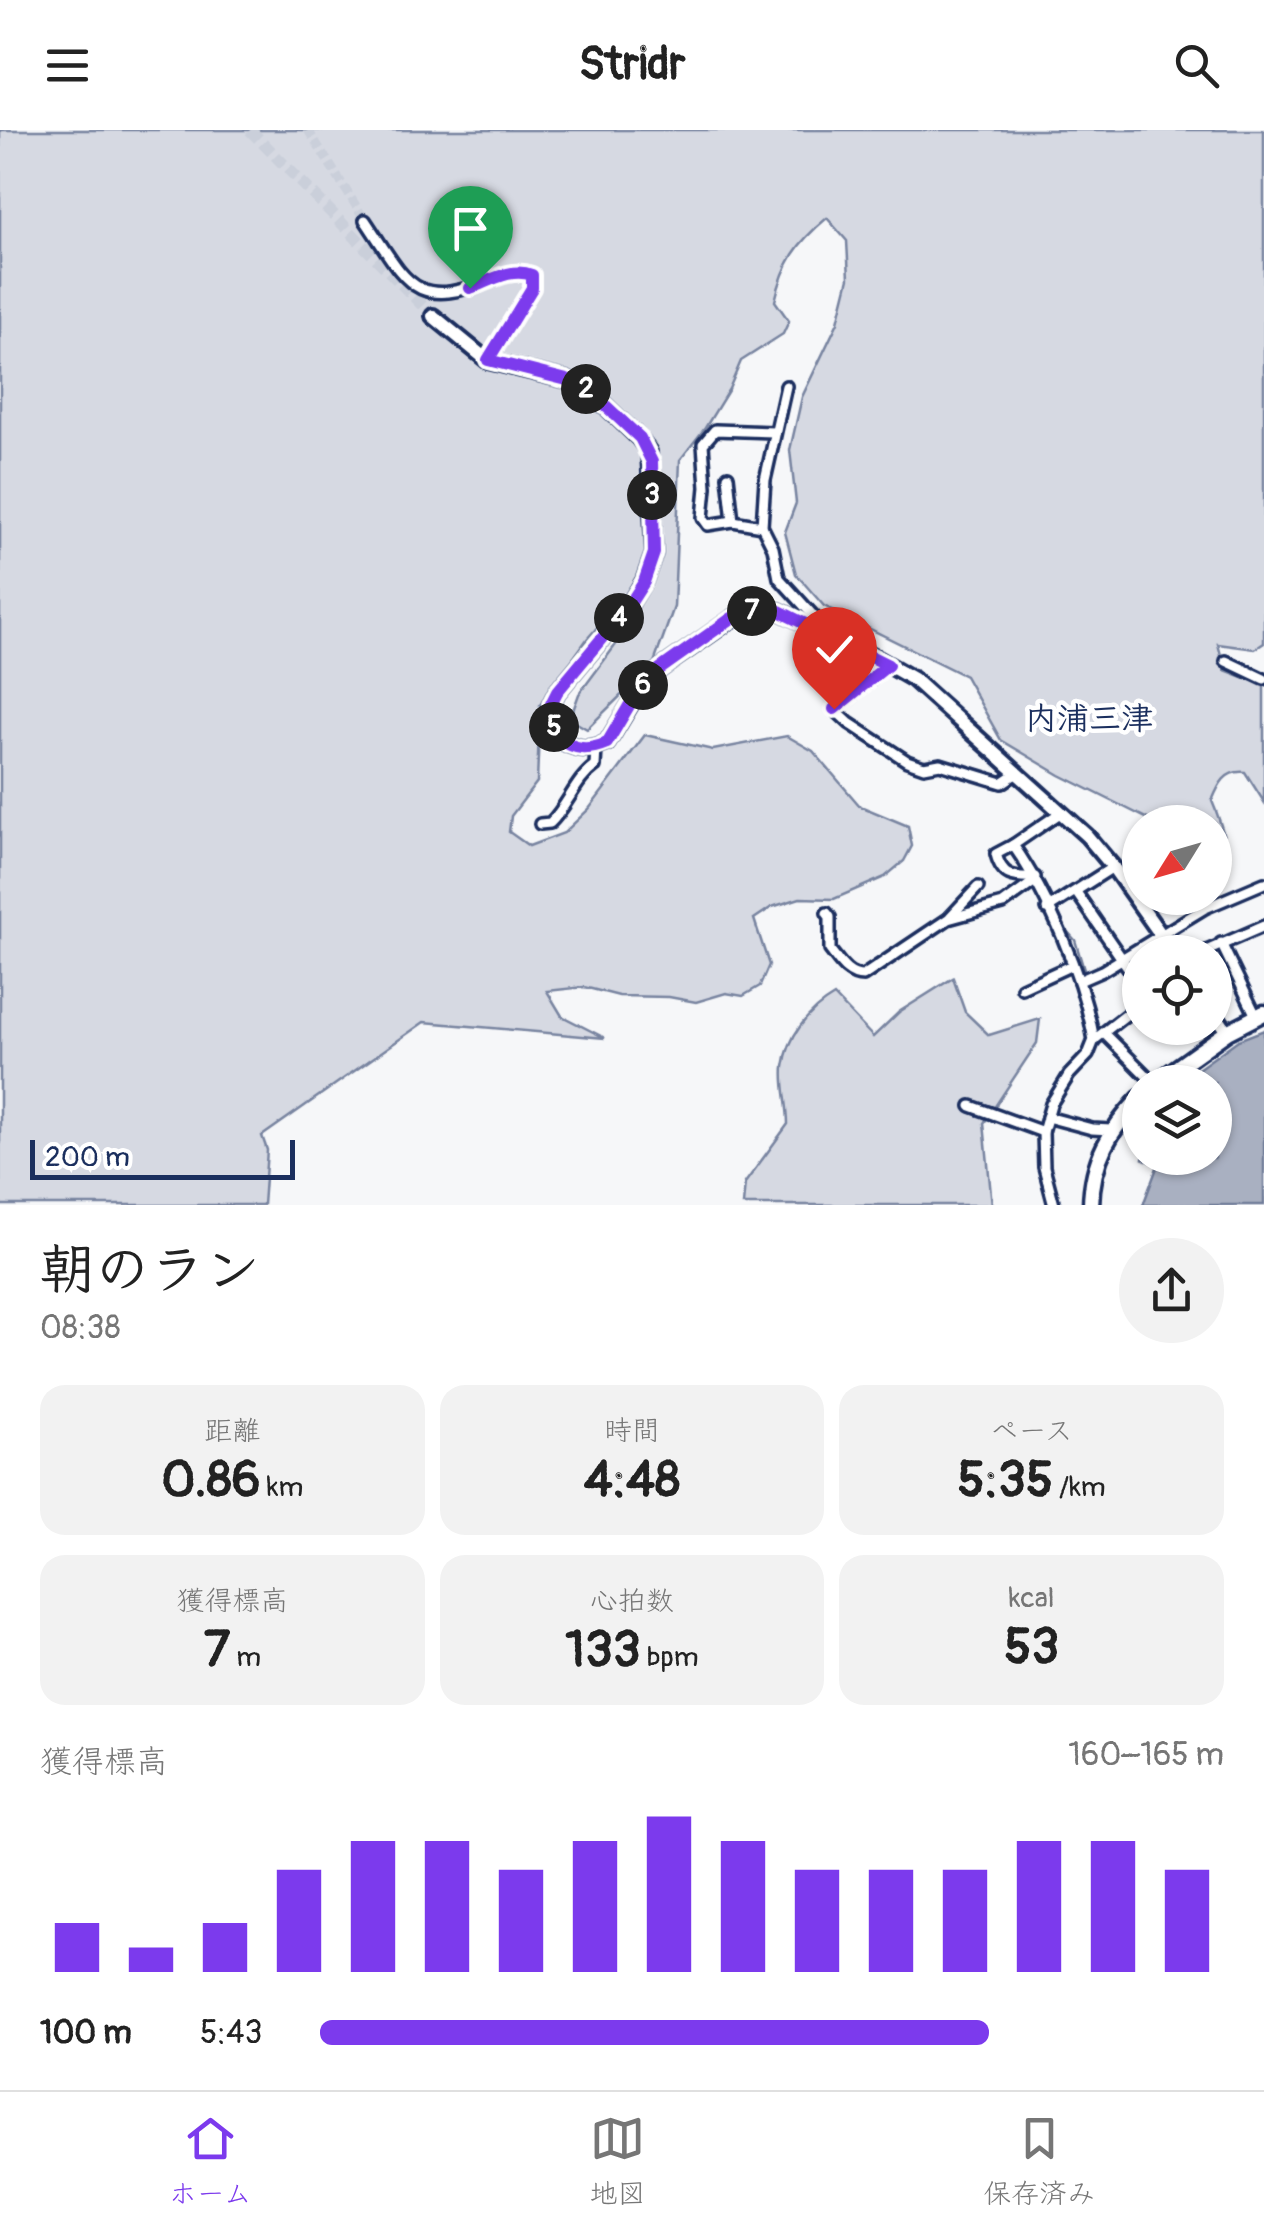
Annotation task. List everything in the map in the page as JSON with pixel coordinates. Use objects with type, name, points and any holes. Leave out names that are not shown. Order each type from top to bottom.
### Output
[{"type":"main road","points":[[434,316],[488,360],[567,380],[592,393],[640,438],[652,462],[654,553],[644,582],[628,607],[557,692],[551,704],[558,738],[571,747],[596,748],[607,743],[648,680],[732,618],[760,610],[779,611],[913,679],[1114,867],[1160,933]]},
{"type":"main road","points":[[1232,1029],[1260,1014]]},
{"type":"main road","points":[[1179,1065],[1208,1045]]},
{"type":"main road","points":[[1091,1205],[1094,1172],[1111,1130],[1122,1118]]},
{"type":"street","points":[[364,220],[407,279],[428,294],[453,294],[509,273],[522,271],[532,275],[532,288],[488,360]]},
{"type":"street","points":[[786,386],[774,432],[762,526],[773,548],[778,578],[830,634]]},
{"type":"street","points":[[762,526],[733,521],[708,525],[703,518],[704,444],[715,430],[774,432]]},
{"type":"street","points":[[728,476],[733,521]]},
{"type":"street","points":[[1226,661],[1264,679]]},
{"type":"street","points":[[888,665],[834,709],[907,761],[924,766],[940,764],[1002,783],[1017,773]]},
{"type":"street","points":[[540,824],[550,824],[563,810],[583,774],[595,766],[596,748]]},
{"type":"street","points":[[1035,879],[1010,877],[1002,871],[996,854],[1060,813]]},
{"type":"street","points":[[1013,845],[1035,879],[1072,965],[1094,1040]]},
{"type":"street","points":[[1047,909],[1114,867]]},
{"type":"street","points":[[948,919],[1003,904],[1035,879]]},
{"type":"street","points":[[1079,982],[1206,908],[1264,883]]},
{"type":"street","points":[[827,913],[830,950],[855,976],[873,970],[891,954],[931,933],[978,887]]},
{"type":"street","points":[[1076,892],[1121,959]]},
{"type":"street","points":[[1232,939],[1264,926]]},
{"type":"street","points":[[1232,963],[1260,1014]]},
{"type":"street","points":[[1022,988],[1072,965]]},
{"type":"street","points":[[1054,1205],[1044,1167],[1043,1132],[1047,1117],[1061,1087],[1088,1054],[1094,1040],[1122,1018]]},
{"type":"street","points":[[1104,1033],[1137,1065]]},
{"type":"street","points":[[972,1106],[1043,1132]]},
{"type":"street","points":[[1047,1117],[1111,1130]]},
{"type":"shaded area","points":[[0,130],[1264,130],[1264,643],[1255,649],[1218,644],[1225,670],[1264,685],[1264,802],[1245,772],[1232,773],[1220,784],[1213,805],[1122,806],[1001,740],[965,676],[824,606],[796,574],[785,532],[796,503],[790,450],[802,397],[838,322],[849,278],[847,241],[827,218],[807,236],[787,264],[775,301],[789,321],[783,334],[741,361],[705,428],[680,460],[674,607],[654,663],[587,729],[570,719],[579,694],[638,615],[627,593],[587,639],[540,705],[537,782],[511,816],[509,832],[529,846],[564,833],[589,809],[645,735],[713,750],[787,736],[813,751],[860,806],[908,826],[912,846],[904,861],[885,877],[834,899],[800,898],[772,907],[754,919],[769,965],[760,986],[743,996],[726,993],[696,1002],[619,996],[584,987],[547,991],[562,1016],[605,1038],[424,1022],[262,1136],[267,1150],[263,1205],[0,1205]]},
{"type":"shaded area","points":[[953,978],[965,1012],[989,1035],[1040,1019],[1037,1043],[984,1123],[992,1205],[743,1205],[745,1183],[788,1124],[784,1067],[790,1045],[808,1017],[834,996],[873,1037],[899,1012]]},
{"type":"water","points":[[1264,1030],[1264,1205],[1143,1205],[1154,1175],[1232,1175],[1232,1065],[1203,1065],[1238,1040]]},
{"type":"waterway","points":[[1060,923],[1075,940],[1085,973]]},
{"type":"waterway","points":[[1086,981],[1098,1032]]},
{"type":"waterway","points":[[1102,1039],[1127,1065]]},
{"type":"tunnel","points":[[250,130],[433,316]]},
{"type":"tunnel","points":[[308,130],[365,220]]},
{"type":"district","name":"内浦三津","points":[[1089,719]]},
{"type":"route","points":[[470,288],[509,273],[522,271],[532,275],[532,288],[488,360],[567,380],[592,393],[640,438],[652,462],[654,553],[644,582],[628,607],[557,692],[551,716],[558,738],[581,749],[607,743],[636,694],[660,669],[732,618],[760,610],[779,611],[888,665],[834,709]]}]
